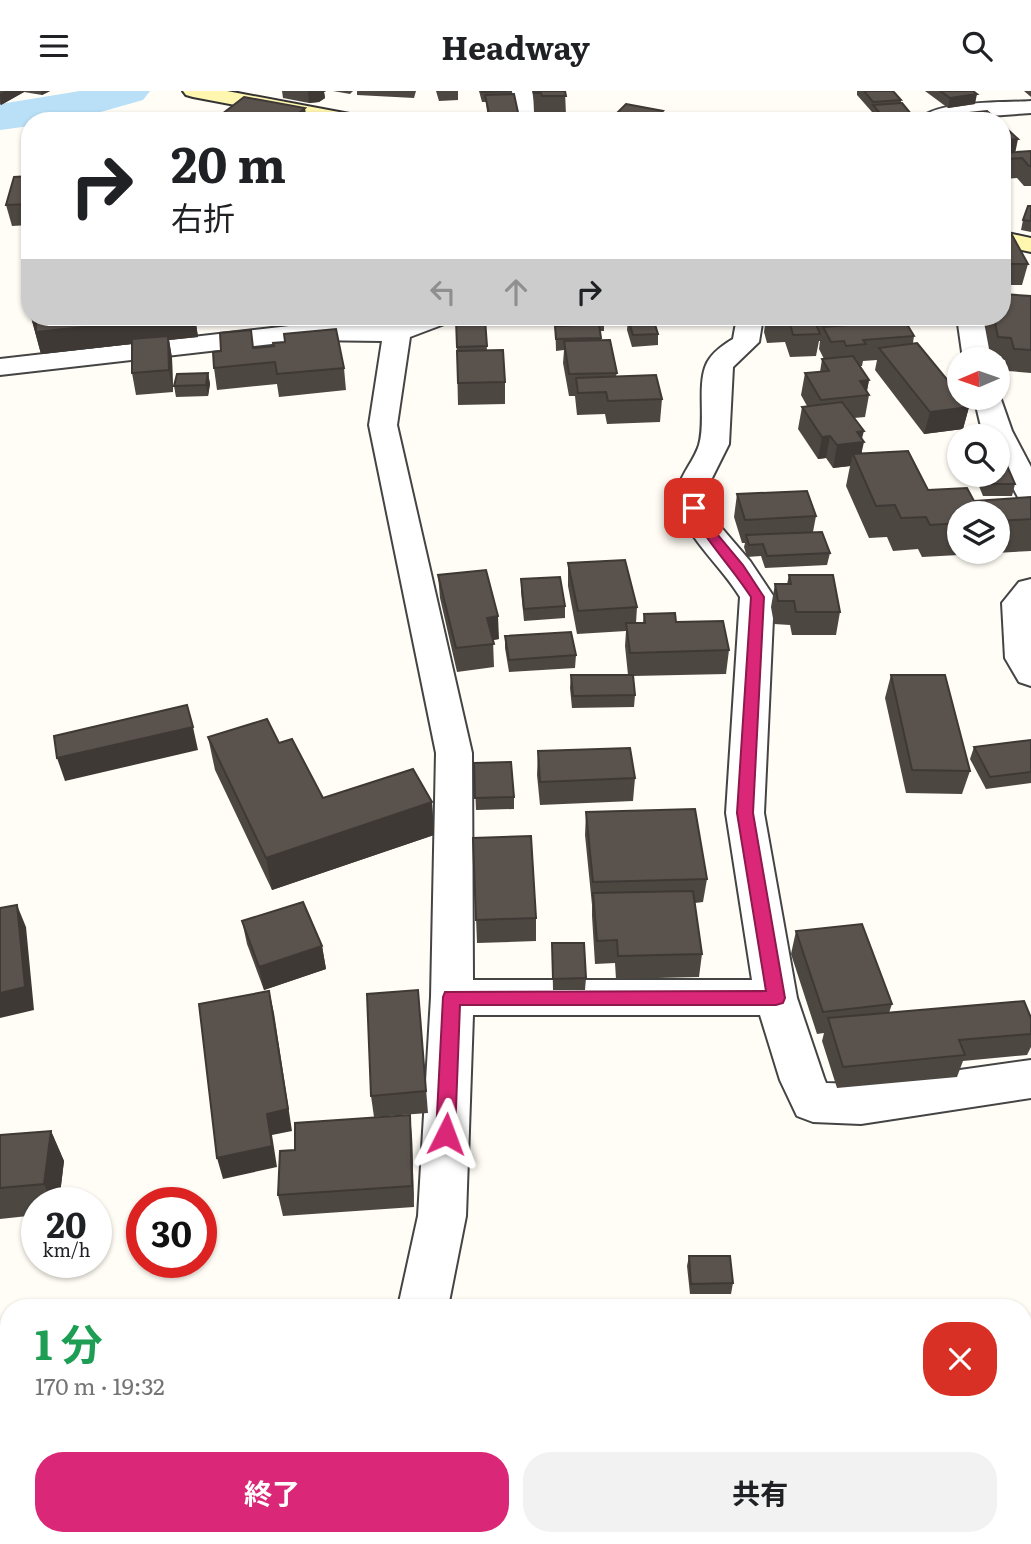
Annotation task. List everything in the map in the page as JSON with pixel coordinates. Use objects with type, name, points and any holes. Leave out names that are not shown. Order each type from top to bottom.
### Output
[{"type":"main road","points":[[201,92],[307,112]]},
{"type":"main road","points":[[1011,241],[1031,245]]},
{"type":"street","points":[[522,91],[526,112]]},
{"type":"street","points":[[967,112],[1031,107]]},
{"type":"street","points":[[0,367],[307,332],[397,333],[415,326]]},
{"type":"street","points":[[749,326],[746,342],[729,354],[719,366],[714,444],[691,490],[694,508],[706,530],[739,568],[757,597],[745,813],[776,998],[802,1080],[814,1102],[861,1104],[1031,1079]]},
{"type":"street","points":[[972,326],[975,347]]},
{"type":"street","points":[[397,333],[383,425],[454,753],[452,997],[442,1216],[425,1299]]},
{"type":"street","points":[[991,410],[997,431],[1031,495]]},
{"type":"street","points":[[1031,589],[1019,603],[1022,657],[1031,674]]},
{"type":"street","points":[[452,997],[776,998]]},
{"type":"building","points":[[534,91],[565,91],[566,96],[542,96]]},
{"type":"building","points":[[864,91],[893,91],[901,100],[873,102]]},
{"type":"building","points":[[940,91],[973,91],[977,94],[950,98]]},
{"type":"building","points":[[514,94],[518,112],[489,112],[485,95]]},
{"type":"building","points":[[244,97],[305,108],[300,112],[225,112]]},
{"type":"building","points":[[902,103],[909,112],[879,112],[873,105]]},
{"type":"building","points":[[626,104],[663,111],[662,112],[618,112]]},
{"type":"building","points":[[1031,151],[1031,166],[1022,158],[1011,159],[1011,152]]},
{"type":"building","points":[[14,177],[21,177],[21,204],[6,205]]},
{"type":"building","points":[[1028,206],[1031,206],[1031,221],[1023,220]]},
{"type":"building","points":[[1011,235],[1012,235],[1028,264],[1011,264]]},
{"type":"building","points":[[1011,295],[1031,296],[1031,350],[1014,349],[1011,338],[998,337],[996,326],[1011,326]]},
{"type":"building","points":[[36,326],[93,326],[36,332]]},
{"type":"building","points":[[456,326],[486,326],[487,346],[457,347]]},
{"type":"building","points":[[555,326],[599,326],[601,338],[556,339]]},
{"type":"building","points":[[630,326],[656,326],[658,334],[633,335]]},
{"type":"building","points":[[791,326],[817,326],[820,334],[793,335]]},
{"type":"building","points":[[908,326],[914,336],[863,340],[866,344],[846,346],[844,341],[831,342],[823,327]]},
{"type":"building","points":[[336,329],[344,368],[277,374],[275,362],[214,368],[213,352],[221,351],[220,333],[251,330],[253,348],[285,342],[284,334]]},
{"type":"building","points":[[168,336],[169,370],[132,373],[132,339]]},
{"type":"building","points":[[610,340],[617,373],[569,374],[564,341]]},
{"type":"building","points":[[917,343],[947,379],[947,410],[930,412],[879,348]]},
{"type":"building","points":[[503,350],[505,382],[458,383],[457,351]]},
{"type":"building","points":[[853,356],[869,380],[860,381],[869,395],[821,400],[805,373],[829,371],[822,359]]},
{"type":"building","points":[[208,373],[206,385],[174,386],[177,374]]},
{"type":"building","points":[[656,375],[662,399],[608,401],[606,392],[578,393],[576,378]]},
{"type":"building","points":[[842,402],[864,431],[857,432],[864,442],[837,445],[830,436],[822,437],[802,407]]},
{"type":"building","points":[[908,451],[928,490],[967,488],[974,501],[947,501],[947,524],[930,525],[926,517],[901,518],[895,505],[876,506],[853,454]]},
{"type":"building","points":[[807,491],[816,516],[745,520],[737,494]]},
{"type":"building","points":[[1031,497],[1031,519],[1010,520],[1010,501],[974,501]]},
{"type":"building","points":[[822,532],[830,553],[767,556],[763,544],[749,545],[746,535]]},
{"type":"building","points":[[625,560],[637,607],[578,611],[568,563]]},
{"type":"building","points":[[486,570],[498,616],[487,618],[494,644],[456,648],[438,575]]},
{"type":"building","points":[[789,575],[833,575],[840,612],[796,612],[794,601],[778,601],[775,584],[791,584]]},
{"type":"building","points":[[560,577],[565,606],[524,609],[521,579]]},
{"type":"building","points":[[675,613],[676,622],[723,621],[729,650],[630,653],[626,623],[645,623],[644,614]]},
{"type":"building","points":[[571,632],[576,655],[509,660],[505,636]]},
{"type":"building","points":[[571,675],[633,675],[635,695],[573,696]]},
{"type":"building","points":[[891,675],[945,675],[970,771],[912,770]]},
{"type":"building","points":[[187,705],[193,727],[57,758],[54,736]]},
{"type":"building","points":[[267,719],[279,743],[292,739],[323,798],[413,769],[432,802],[266,858],[208,737]]},
{"type":"building","points":[[1031,740],[1031,772],[990,777],[974,747]]},
{"type":"building","points":[[630,748],[635,778],[540,782],[538,751]]},
{"type":"building","points":[[511,762],[514,797],[475,798],[474,763]]},
{"type":"building","points":[[695,809],[707,879],[593,882],[586,812]]},
{"type":"building","points":[[531,836],[536,918],[476,920],[473,838]]},
{"type":"building","points":[[693,891],[702,954],[618,956],[617,940],[597,941],[593,893]]},
{"type":"building","points":[[303,902],[322,946],[259,967],[242,921]]},
{"type":"building","points":[[17,905],[25,987],[0,993],[0,908]]},
{"type":"building","points":[[862,924],[892,1004],[823,1012],[796,931]]},
{"type":"building","points":[[552,943],[584,943],[586,978],[553,979]]},
{"type":"building","points":[[418,990],[426,1091],[371,1096],[367,994]]},
{"type":"building","points":[[269,991],[288,1109],[267,1114],[272,1146],[217,1158],[199,1004]]},
{"type":"building","points":[[1024,1001],[1031,1018],[1031,1034],[959,1040],[965,1055],[843,1067],[828,1018]]},
{"type":"building","points":[[410,1115],[412,1186],[278,1195],[280,1151],[295,1150],[295,1123]]},
{"type":"building","points":[[51,1131],[44,1184],[0,1188],[0,1135]]},
{"type":"building","points":[[689,1256],[730,1256],[733,1283],[691,1284]]},
{"type":"waterway","points":[[35,112],[76,106],[128,91]]},
{"type":"waterway","points":[[0,117],[21,114]]},
{"type":"route","points":[[446,1134],[452,997],[776,998],[745,813],[757,597],[739,568],[706,530],[694,508]]}]
